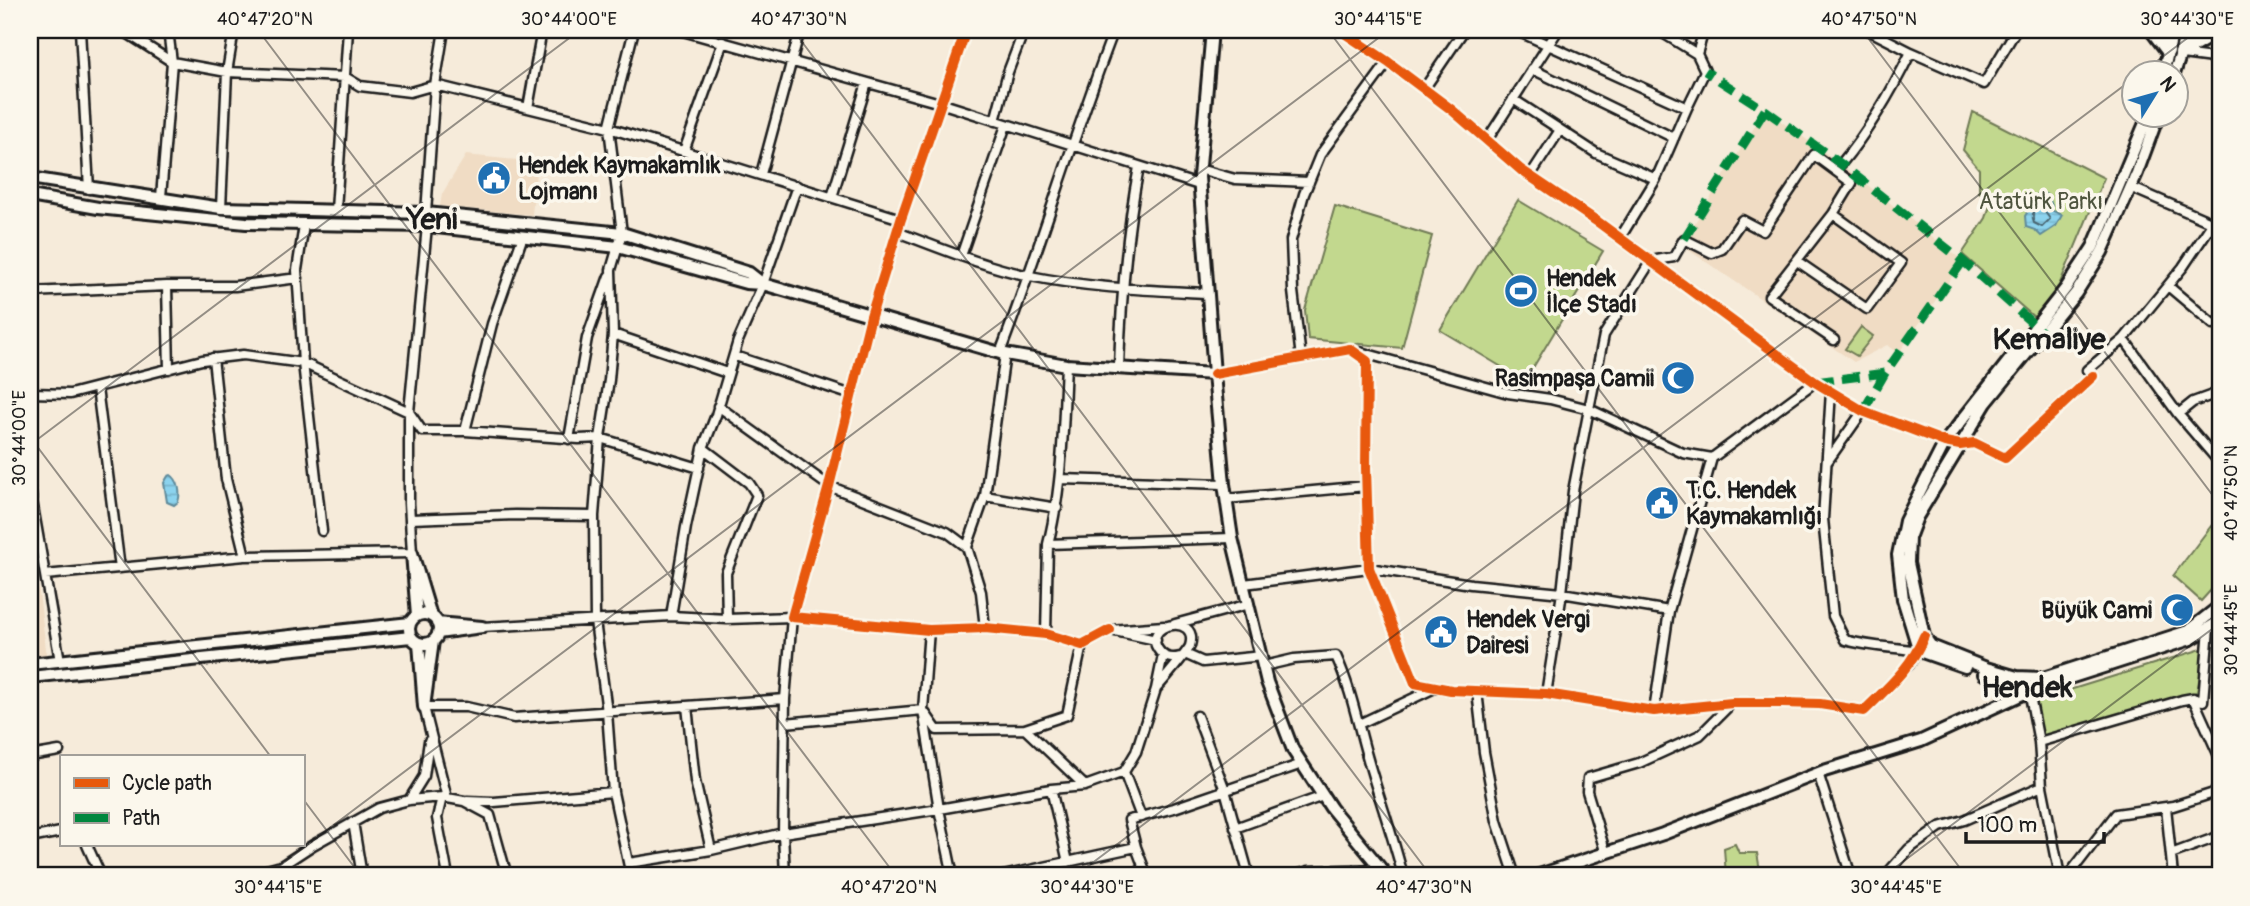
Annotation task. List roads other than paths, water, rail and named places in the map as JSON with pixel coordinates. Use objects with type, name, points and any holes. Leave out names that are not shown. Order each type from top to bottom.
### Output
[{"type":"highway","points":[[2152,30],[2175,52],[2220,30]]},
{"type":"main road","points":[[1212,30],[1199,185],[1224,484],[1232,538],[1263,661],[1293,750],[1323,796],[1384,873]]},
{"type":"main road","points":[[2173,30],[2175,60]]},
{"type":"main road","points":[[2171,60],[2185,30]]},
{"type":"main road","points":[[2029,691],[1919,651],[1903,599],[1898,555],[1905,521],[1945,442],[2066,288],[2093,247],[2142,130]]},
{"type":"main road","points":[[2152,130],[2102,252],[2076,293],[1986,403],[1917,517],[1909,538],[1908,563],[1924,636],[1931,646],[2017,677],[2043,678],[2188,631],[2220,606]]},
{"type":"main road","points":[[30,178],[221,208],[425,213],[622,233],[749,273],[763,284]]},
{"type":"main road","points":[[30,195],[98,208],[246,223],[427,226],[618,247],[746,283],[763,284],[1003,354],[1066,365],[1214,374]]},
{"type":"main road","points":[[412,553],[415,640],[424,707]]},
{"type":"main road","points":[[412,553],[435,628],[424,707]]},
{"type":"main road","points":[[30,664],[414,619],[435,628],[482,626]]},
{"type":"main road","points":[[1536,876],[1606,854],[1818,773],[1921,741],[2029,691],[2192,639],[2215,624]]},
{"type":"main road","points":[[30,677],[415,640],[435,628]]},
{"type":"main road","points":[[2029,691],[2043,678]]},
{"type":"street","points":[[80,30],[89,189]]},
{"type":"street","points":[[122,30],[172,62],[227,72],[345,77],[360,86],[410,92],[435,85],[609,128],[901,219]]},
{"type":"street","points":[[161,197],[172,62],[169,30]]},
{"type":"street","points":[[221,208],[227,72],[234,30]]},
{"type":"street","points":[[336,210],[348,30]]},
{"type":"street","points":[[45,575],[245,556],[412,553],[408,412],[427,226],[425,213],[435,85],[444,30]]},
{"type":"street","points":[[528,108],[542,30]]},
{"type":"street","points":[[569,439],[587,338],[622,233],[609,128],[634,30]]},
{"type":"street","points":[[679,30],[940,103],[1199,185]]},
{"type":"street","points":[[761,174],[800,30]]},
{"type":"street","points":[[785,876],[785,699],[792,617],[829,486],[871,316],[901,219],[966,30]]},
{"type":"street","points":[[995,121],[1024,30]]},
{"type":"street","points":[[985,628],[981,592],[967,547],[985,496],[1003,354],[1114,30]]},
{"type":"street","points":[[1340,30],[1424,89],[1530,176],[1620,238],[1815,382],[1863,411],[1945,442],[1960,445],[1974,443],[2005,458],[2124,339],[2168,286],[2220,212]]},
{"type":"street","points":[[1355,40],[1362,30]]},
{"type":"street","points":[[1424,89],[1464,30]]},
{"type":"street","points":[[1515,30],[1687,107]]},
{"type":"street","points":[[1487,140],[1558,30]]},
{"type":"street","points":[[1620,238],[1656,180],[1705,71],[1697,54],[1658,30]]},
{"type":"street","points":[[1697,54],[1704,30]]},
{"type":"street","points":[[1868,30],[1984,84],[2016,30]]},
{"type":"street","points":[[684,151],[723,42]]},
{"type":"street","points":[[1841,164],[1877,116],[1911,52]]},
{"type":"street","points":[[2175,52],[2220,59]]},
{"type":"street","points":[[1301,358],[1293,291],[1291,240],[1320,155],[1388,62]]},
{"type":"street","points":[[1532,69],[1674,138]]},
{"type":"street","points":[[832,197],[867,83]]},
{"type":"street","points":[[1513,99],[1596,153],[1656,180]]},
{"type":"street","points":[[961,256],[1006,125]]},
{"type":"street","points":[[1530,176],[1560,130]]},
{"type":"street","points":[[1546,694],[1562,593],[1573,491],[1604,335],[1651,261],[1674,257],[1684,239],[1712,253],[1722,249],[1741,220],[1763,230],[1814,155],[1852,183],[1833,214],[1769,296],[1834,340]]},
{"type":"street","points":[[1119,368],[1122,288],[1131,208],[1139,167]]},
{"type":"street","points":[[1199,169],[1235,179],[1309,182]]},
{"type":"street","points":[[671,616],[703,448],[738,341],[763,284],[797,186]]},
{"type":"street","points":[[2130,187],[2213,223]]},
{"type":"street","points":[[1797,261],[1867,309],[1901,263],[1833,214]]},
{"type":"street","points":[[304,225],[298,278],[303,363],[321,531]]},
{"type":"street","points":[[897,232],[961,256],[1029,276],[1122,288],[1208,293]]},
{"type":"street","points":[[465,431],[492,324],[523,236]]},
{"type":"street","points":[[611,271],[613,334],[600,438],[594,516],[595,621],[607,712],[613,792],[631,876]]},
{"type":"street","points":[[30,292],[235,286],[298,278]]},
{"type":"street","points":[[167,286],[169,369]]},
{"type":"street","points":[[2168,286],[2213,324],[2220,322]]},
{"type":"street","points":[[613,334],[727,373]]},
{"type":"street","points":[[2124,339],[2178,414],[2220,463]]},
{"type":"street","points":[[1350,349],[1367,361],[1366,486],[1369,568],[1415,683],[1477,691],[1546,694],[1654,711],[1732,703],[1819,704],[1864,711],[1909,666],[1919,651],[1924,636]]},
{"type":"street","points":[[1214,374],[1350,349],[1495,390],[1589,409],[1683,453],[1712,458]]},
{"type":"street","points":[[30,393],[70,394],[213,358],[243,355],[303,363],[408,412],[422,431],[465,431],[569,439],[600,438],[699,468]]},
{"type":"street","points":[[735,356],[852,395]]},
{"type":"street","points":[[213,358],[226,479],[245,556]]},
{"type":"street","points":[[1046,634],[1048,544],[1061,479],[1066,365]]},
{"type":"street","points":[[1654,711],[1670,611],[1712,458],[1815,382]]},
{"type":"street","points":[[97,388],[120,568]]},
{"type":"street","points":[[1831,391],[1823,519],[1833,616],[1845,639],[1868,647],[1919,651]]},
{"type":"street","points":[[2178,414],[2193,402],[2215,394],[2220,398]]},
{"type":"street","points":[[718,406],[829,486],[947,533],[967,547]]},
{"type":"street","points":[[1827,462],[1863,411]]},
{"type":"street","points":[[703,448],[749,483],[757,495],[726,573],[727,619]]},
{"type":"street","points":[[1061,479],[1224,484]]},
{"type":"street","points":[[1226,499],[1366,486]]},
{"type":"street","points":[[30,489],[60,661]]},
{"type":"street","points":[[985,496],[1057,508]]},
{"type":"street","points":[[411,519],[514,515],[594,516]]},
{"type":"street","points":[[1048,544],[1232,538]]},
{"type":"street","points":[[1244,584],[1369,568],[1471,584],[1562,593],[1670,611]]},
{"type":"street","points":[[923,710],[937,730],[1025,729],[1067,715],[1082,646],[1110,630],[1175,624],[1249,604]]},
{"type":"street","points":[[482,626],[671,616],[727,619],[792,617],[929,629],[985,628],[1046,634],[1082,646]]},
{"type":"street","points":[[1156,690],[1191,644],[1191,638],[1185,628],[1175,624]]},
{"type":"street","points":[[2039,742],[2193,698],[2203,701],[2215,624]]},
{"type":"street","points":[[1164,626],[1156,640],[1159,651],[1174,658],[1183,656],[1203,662],[1336,656],[1349,685],[1403,876]]},
{"type":"street","points":[[929,629],[923,710],[953,876]]},
{"type":"street","points":[[1110,630],[1156,640]]},
{"type":"street","points":[[629,863],[710,850],[783,833],[1051,789],[1085,786],[1124,772],[1136,752],[1156,690],[1163,655]]},
{"type":"street","points":[[1359,724],[1436,687]]},
{"type":"street","points":[[1477,691],[1497,821],[1515,876]]},
{"type":"street","points":[[2029,691],[2039,742],[2042,786],[2060,876]]},
{"type":"street","points":[[2193,698],[2220,758]]},
{"type":"street","points":[[449,876],[437,818],[444,797],[424,707],[466,708],[514,718],[785,699]]},
{"type":"street","points":[[1606,854],[1587,791],[1588,778],[1639,763],[1700,735],[1732,703]]},
{"type":"street","points":[[687,706],[695,781],[710,850]]},
{"type":"street","points":[[785,723],[923,710]]},
{"type":"street","points":[[1197,716],[1225,790],[1250,876]]},
{"type":"street","points":[[1025,729],[1085,786]]},
{"type":"street","points":[[409,800],[424,776],[430,737]]},
{"type":"street","points":[[30,756],[58,751]]},
{"type":"street","points":[[1147,876],[1129,820],[1302,764]]},
{"type":"street","points":[[1124,772],[1141,817]]},
{"type":"street","points":[[1818,773],[1851,876]]},
{"type":"street","points":[[1885,876],[1909,849],[1940,827],[1964,820],[2042,786]]},
{"type":"street","points":[[1051,789],[1068,862]]},
{"type":"street","points":[[2068,876],[2116,814],[2166,807],[2220,791]]},
{"type":"street","points":[[245,876],[281,866],[379,808],[409,800],[444,797],[494,802],[613,792]]},
{"type":"street","points":[[1236,828],[1323,796]]},
{"type":"street","points":[[464,801],[490,814],[507,876]]},
{"type":"street","points":[[2166,807],[2173,876]]},
{"type":"street","points":[[353,822],[362,876]]},
{"type":"street","points":[[30,838],[60,832]]},
{"type":"street","points":[[2171,854],[2220,836]]},
{"type":"street","points":[[88,846],[101,876]]},
{"type":"street","points":[[1003,876],[1136,847]]},
{"type":"street","points":[[1294,876],[1309,871],[1384,873]]},
{"type":"water","points":[[2040,193],[2048,195],[2051,210],[2062,215],[2056,226],[2041,236],[2026,227],[2025,216],[2028,211],[2025,208],[2031,198]]},
{"type":"water","points":[[171,475],[178,484],[179,491],[178,502],[174,505],[167,502],[164,483]]},
{"type":"place","name":"Hendek Kaymakamlık Lojmanı","points":[[494,178]]},
{"type":"place","name":"Hendek İlçe Stadı","points":[[1521,291]]},
{"type":"place","name":"Rasimpaşa Camii","points":[[1678,378]]},
{"type":"place","name":"T.C. Hendek Kaymakamlığı","points":[[1662,503]]},
{"type":"place","name":"Büyük Cami","points":[[2177,610]]},
{"type":"place","name":"Hendek Vergi Dairesi","points":[[1441,632]]},
{"type":"district","name":"Yeni","points":[[432,219]]},
{"type":"district","name":"Kemaliye","points":[[2049,339]]},
{"type":"district","name":"Hendek","points":[[2027,687]]},
{"type":"park label","name":"Atatürk Parkı","points":[[2041,201]]}]
